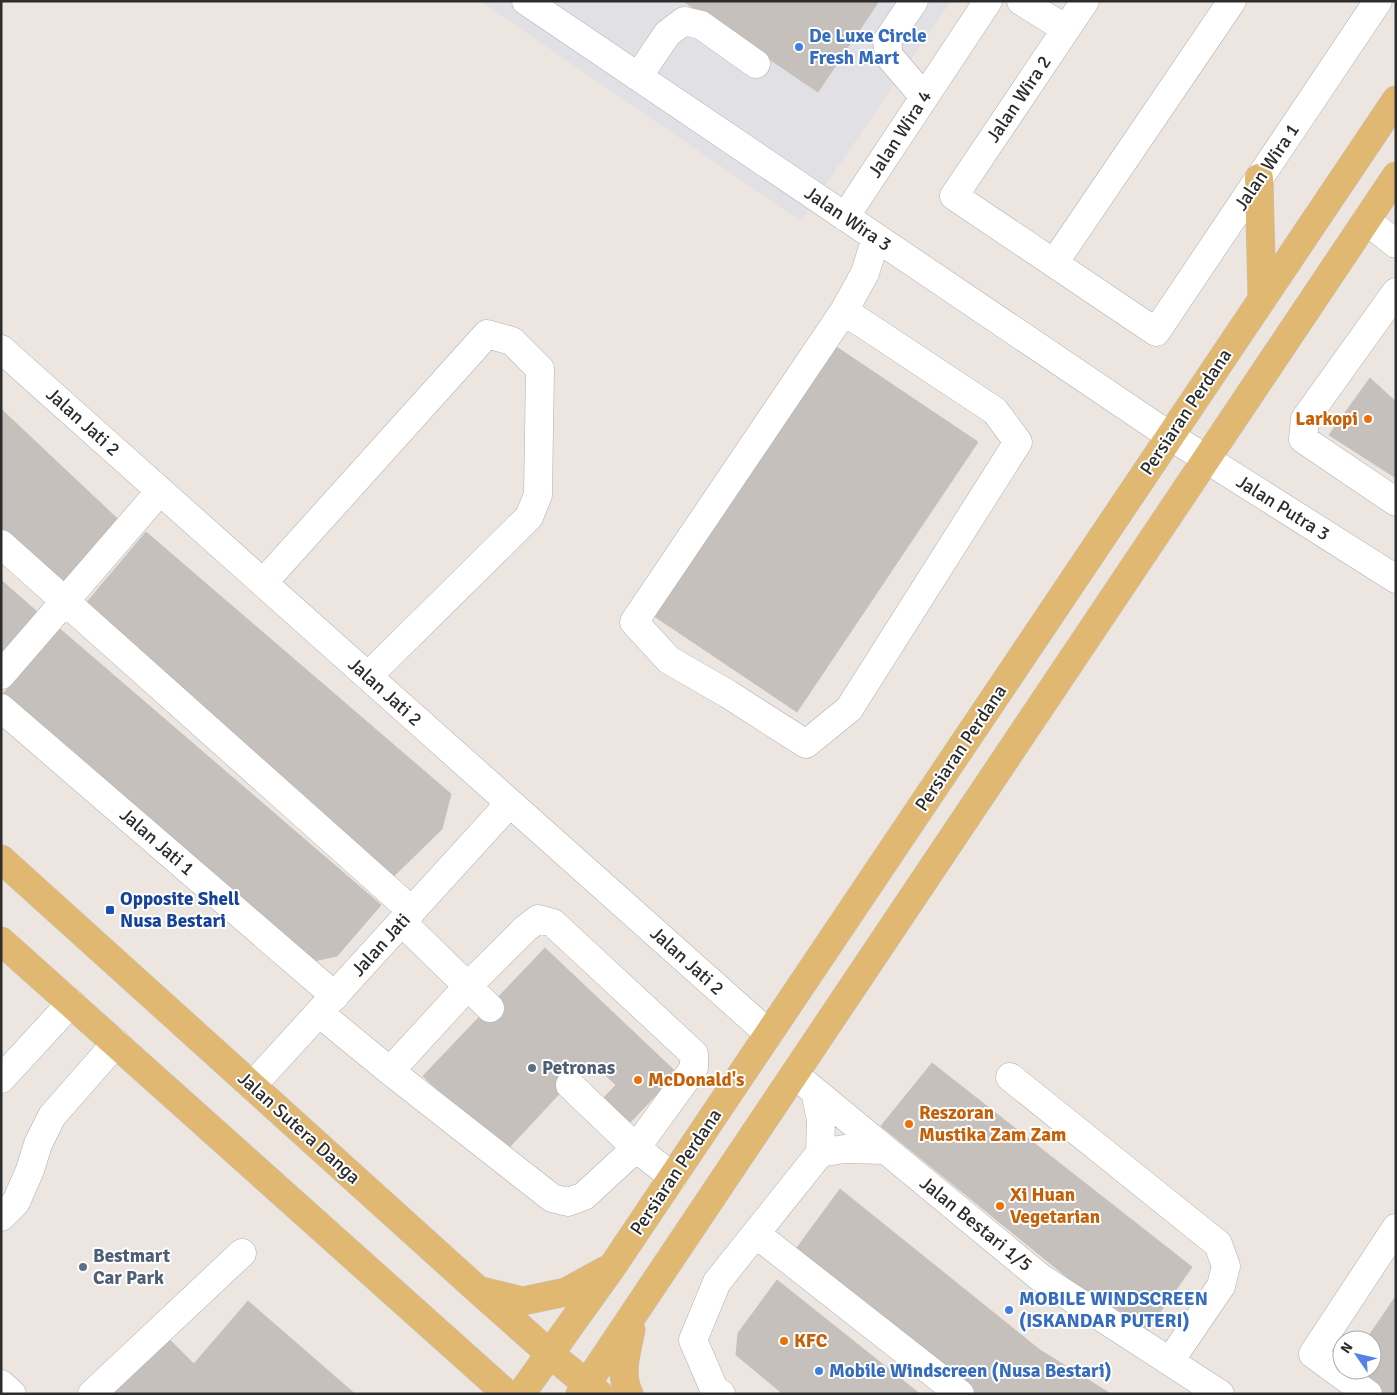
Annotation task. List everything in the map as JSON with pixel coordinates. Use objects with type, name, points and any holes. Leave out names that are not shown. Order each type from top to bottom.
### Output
[{"type":"main road","name":"Persiaran Perdana","points":[[521,1394],[612,1267],[673,1177],[1396,100]]},
{"type":"main road","points":[[589,1391],[634,1316],[805,1084],[1206,460],[1396,176]]},
{"type":"main road","points":[[1259,178],[1262,299]]},
{"type":"main road","name":"Jalan Sutera Danga","points":[[1,859],[589,1391]]},
{"type":"main road","points":[[1,941],[507,1394]]},
{"type":"main road","points":[[478,1290],[523,1301],[566,1292],[612,1267]]},
{"type":"main road","points":[[629,1394],[623,1369],[634,1316]]},
{"type":"street","name":"Jalan Wira 3","points":[[526,1],[1170,436]]},
{"type":"street","points":[[914,1],[887,41],[889,56],[924,98]]},
{"type":"street","name":"Jalan Wira 4","points":[[845,217],[988,1]]},
{"type":"street","points":[[1021,1],[1066,29]]},
{"type":"street","name":"Jalan Wira 2","points":[[1054,263],[954,196],[1085,1]]},
{"type":"street","points":[[1054,263],[1232,1]]},
{"type":"street","name":"Jalan Wira 1","points":[[1054,263],[1156,332],[1378,1]]},
{"type":"street","points":[[638,77],[667,34],[684,21],[701,25],[756,64]]},
{"type":"street","points":[[1366,220],[1396,244]]},
{"type":"street","points":[[844,311],[996,411],[1018,442],[849,709],[806,744],[728,694],[669,660],[634,622],[844,311],[865,273],[876,238]]},
{"type":"street","points":[[1396,292],[1305,419],[1302,439],[1396,502]]},
{"type":"street","points":[[263,583],[487,334],[512,341],[540,369],[538,495],[529,517],[368,676]]},
{"type":"street","name":"Jalan Jati 2","points":[[1,349],[769,1034]]},
{"type":"street","name":"Jalan Putra 3","points":[[1170,436],[1396,579]]},
{"type":"street","points":[[1,675],[160,490]]},
{"type":"street","points":[[1,544],[407,917],[490,1008]]},
{"type":"street","name":"Jalan Jati 1","points":[[1,708],[327,1005],[390,1071],[552,1198],[568,1202],[584,1196],[636,1148],[694,1068],[694,1054],[552,923],[538,919],[525,929],[468,986]]},
{"type":"street","name":"Jalan Jati","points":[[252,1086],[510,803]]},
{"type":"street","points":[[390,1071],[468,986]]},
{"type":"street","points":[[1,1079],[71,1003]]},
{"type":"street","points":[[1,1217],[16,1202],[30,1170],[38,1144],[52,1116],[116,1043]]},
{"type":"street","points":[[1010,1077],[1218,1244],[1226,1266],[1220,1286],[1170,1361]]},
{"type":"street","points":[[570,1084],[636,1148],[673,1177]]},
{"type":"street","points":[[721,1394],[714,1388],[693,1340],[717,1282],[820,1154],[821,1120],[805,1084]]},
{"type":"street","name":"Jalan Bestari 1/5","points":[[805,1084],[1041,1278],[1220,1394]]},
{"type":"street","points":[[820,1154],[844,1149],[886,1150]]},
{"type":"street","points":[[1368,1394],[1313,1354],[1396,1228]]},
{"type":"street","points":[[756,1234],[960,1394]]},
{"type":"street","points":[[92,1394],[242,1252]]},
{"type":"street","points":[[1,1384],[12,1394]]},
{"type":"shaded area","points":[[480,1],[951,1],[801,221]]},
{"type":"building","name":"De Luxe Circle Fresh Mart","points":[[683,1],[879,1],[818,92]]},
{"type":"building","points":[[835,346],[978,442],[797,712],[654,616]]},
{"type":"building","name":"Larkopi","points":[[1370,378],[1396,402],[1396,478],[1329,435]]},
{"type":"building","points":[[1,409],[124,525],[67,592],[1,530]]},
{"type":"building","points":[[146,532],[451,794],[442,829],[394,876],[87,602]]},
{"type":"building","points":[[1,580],[43,617],[1,666]]},
{"type":"building","points":[[60,629],[381,905],[337,956],[304,963],[1,696]]},
{"type":"building","points":[[545,948],[677,1073],[621,1132],[595,1107],[616,1085],[590,1061],[504,1153],[423,1076]]},
{"type":"building","points":[[932,1063],[1192,1267],[1142,1338],[881,1126]]},
{"type":"building","points":[[840,1189],[1040,1350],[1111,1394],[970,1394],[796,1249]]},
{"type":"building","points":[[777,1280],[920,1394],[783,1394],[736,1355],[738,1333]]},
{"type":"building","points":[[1396,1296],[1396,1394],[1380,1394],[1360,1380],[1382,1380],[1382,1330],[1373,1330]]},
{"type":"building","points":[[248,1301],[355,1394],[168,1394]]},
{"type":"building","points":[[166,1336],[194,1364],[168,1394],[112,1394]]},
{"type":"tunnel","points":[[490,1008],[570,1085]]},
{"type":"place","name":"De Luxe Circle Fresh Mart","points":[[799,47]]},
{"type":"place","name":"Larkopi","points":[[1368,419]]},
{"type":"place","name":"Opposite Shell Nusa Bestari","points":[[110,910]]},
{"type":"place","name":"Petronas","points":[[532,1068]]},
{"type":"place","name":"McDonald's","points":[[638,1080]]},
{"type":"place","name":"Reszoran Mustika Zam Zam","points":[[909,1124]]},
{"type":"place","name":"Xi Huan Vegetarian","points":[[1000,1206]]},
{"type":"place","name":"Bestmart Car Park","points":[[83,1267]]},
{"type":"place","name":"MOBILE WINDSCREEN (ISKANDAR PUTERI)","points":[[1009,1310]]},
{"type":"place","name":"KFC","points":[[784,1341]]},
{"type":"place","name":"Mobile Windscreen (Nusa Bestari)","points":[[819,1371]]}]
